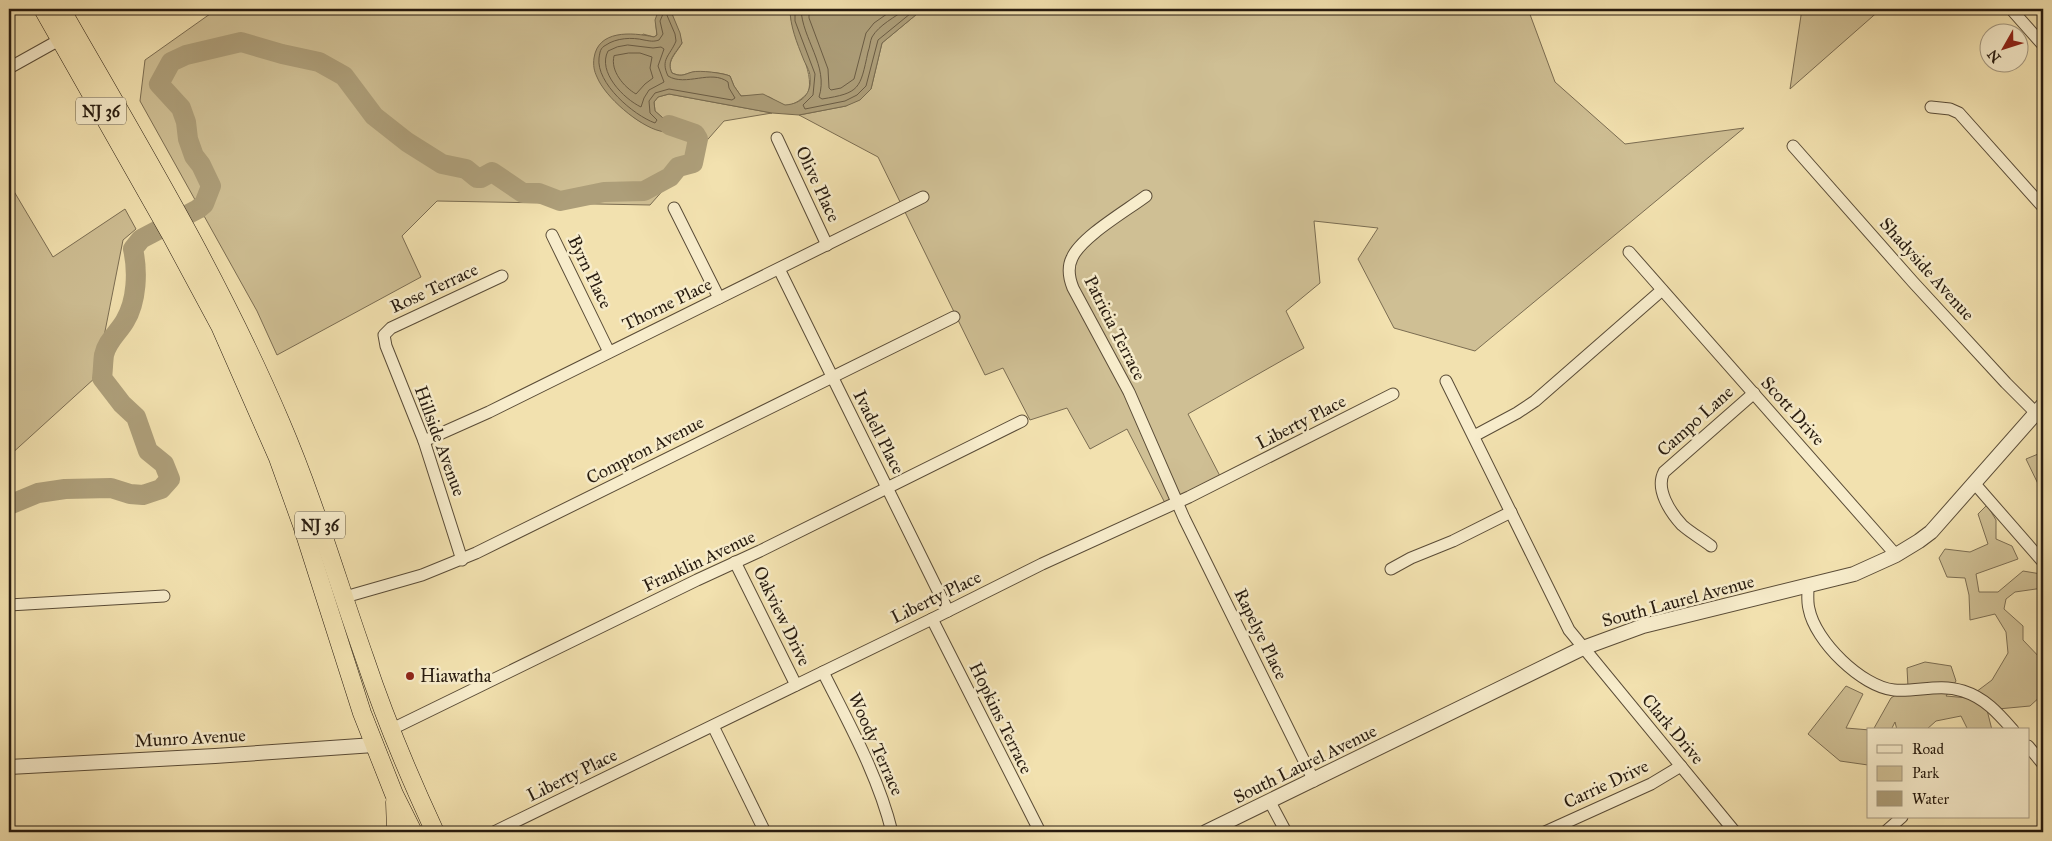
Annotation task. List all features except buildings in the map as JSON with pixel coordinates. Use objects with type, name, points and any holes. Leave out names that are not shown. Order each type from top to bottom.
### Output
[{"type":"highway","name":"NJ 36","points":[[43,9],[178,230],[226,304],[282,424],[308,491],[390,730],[406,770],[435,832]]},
{"type":"highway","name":"NJ 36","points":[[62,9],[166,209]]},
{"type":"highway","name":"NJ 36","points":[[178,230],[278,458],[302,525],[374,745],[394,794],[413,832]]},
{"type":"highway","points":[[394,794],[396,832]]},
{"type":"street","points":[[2011,9],[2043,45]]},
{"type":"street","points":[[9,68],[60,39]]},
{"type":"street","points":[[1931,107],[1950,108],[1959,113],[2043,207]]},
{"type":"street","name":"Olive Place","points":[[777,138],[827,245]]},
{"type":"street","name":"Shadyside Avenue","points":[[1793,146],[1913,282],[2006,383],[2040,409]]},
{"type":"street","name":"Patricia Terrace","points":[[1146,196],[1079,246],[1071,259],[1069,278],[1129,392],[1178,502]]},
{"type":"street","name":"Thorne Place","points":[[424,441],[489,412],[923,197]]},
{"type":"street","points":[[674,208],[719,298]]},
{"type":"street","name":"Byrn Place","points":[[552,235],[609,352]]},
{"type":"street","name":"Scott Drive","points":[[1629,252],[1896,555]]},
{"type":"street","name":"Ivadell Place","points":[[779,269],[948,611]]},
{"type":"street","name":"Rose Terrace","points":[[384,335],[391,328],[502,276]]},
{"type":"street","points":[[1474,436],[1517,414],[1536,401],[1662,290]]},
{"type":"street","name":"Compton Avenue","points":[[345,597],[422,575],[462,560],[954,317]]},
{"type":"street","name":"Hillside Avenue","points":[[384,335],[386,346],[424,441],[462,560]]},
{"type":"street","points":[[1446,381],[1569,630],[1583,648]]},
{"type":"street","name":"Campo Lane","points":[[1711,546],[1683,526],[1676,517],[1662,491],[1661,477],[1664,472],[1754,393]]},
{"type":"street","name":"Liberty Place","points":[[494,832],[1088,542],[1178,502],[1394,394]]},
{"type":"street","name":"South Laurel Avenue","points":[[1206,832],[1314,781],[1583,648],[1642,626],[1854,574],[1896,555],[1931,532],[2040,409]]},
{"type":"street","name":"Franklin Avenue","points":[[390,730],[1022,421]]},
{"type":"street","points":[[1975,484],[2043,562]]},
{"type":"street","name":"Rapelye Place","points":[[1178,502],[1314,781]]},
{"type":"street","points":[[1391,569],[1411,558],[1453,542],[1511,512]]},
{"type":"street","name":"Oakview Drive","points":[[735,562],[796,685]]},
{"type":"street","points":[[1808,586],[1809,610],[1817,628],[1839,657],[1859,676],[1876,685],[1893,690],[1936,687],[1964,691],[1981,698],[1993,707],[2009,728]]},
{"type":"street","points":[[9,605],[164,596]]},
{"type":"street","name":"Hopkins Terrace","points":[[932,619],[1040,832]]},
{"type":"street","name":"Clark Drive","points":[[1583,648],[1682,766],[1734,832]]},
{"type":"street","name":"Woody Terrace","points":[[823,672],[872,771],[881,793],[892,832]]},
{"type":"street","points":[[713,726],[765,832]]},
{"type":"street","name":"Munro Avenue","points":[[9,767],[374,745]]},
{"type":"street","points":[[2030,748],[2043,764]]},
{"type":"street","name":"Carrie Drive","points":[[1545,832],[1651,784],[1682,766]]},
{"type":"street","points":[[1270,802],[1286,832]]},
{"type":"street","points":[[1884,832],[1901,818]]},
{"type":"green space","points":[[217,9],[659,9],[656,26],[657,35],[654,37],[643,34],[608,93],[626,111],[636,119],[652,127],[693,133],[663,118],[655,111],[654,102],[658,97],[669,94],[772,113],[724,121],[650,205],[437,201],[402,236],[421,277],[277,355],[257,311],[140,101],[145,60]]},
{"type":"green space","points":[[670,9],[790,9],[794,30],[809,74],[810,84],[808,93],[791,105],[783,105],[769,97],[741,96],[730,76],[703,72],[682,75],[672,73],[670,65],[672,58],[682,43]]},
{"type":"green space","points":[[923,9],[1528,9],[1555,82],[1625,144],[1744,128],[1475,351],[1394,328],[1358,259],[1378,228],[1314,221],[1320,283],[1286,311],[1304,348],[1188,414],[1221,478],[1166,505],[1127,429],[1090,449],[1067,408],[1030,420],[1003,368],[985,375],[878,157],[799,115],[846,106],[871,89],[882,43]]},
{"type":"green space","points":[[1802,9],[1881,9],[1790,89]]},
{"type":"green space","points":[[9,183],[53,257],[125,209],[136,229],[123,240],[96,377],[9,456]]},
{"type":"green space","points":[[2043,452],[2043,492],[2026,459]]},
{"type":"green space","points":[[1987,505],[1996,520],[1996,539],[2012,546],[2018,559],[1976,574],[1979,592],[1998,592],[2023,571],[2041,574],[2043,588],[2015,592],[2006,599],[2004,609],[2023,626],[2023,640],[2043,661],[2043,694],[2030,706],[1987,710],[1992,728],[1967,728],[1961,716],[1936,721],[1928,728],[1896,728],[1895,722],[1892,728],[1874,728],[1891,698],[1908,687],[1907,668],[1925,662],[1951,666],[1956,681],[1946,696],[1968,698],[1992,680],[2008,653],[2006,632],[1995,614],[1970,620],[1969,595],[1965,578],[1947,577],[1939,558],[1945,549],[1970,552],[1988,544],[1978,514]]},
{"type":"green space","points":[[1846,686],[1863,694],[1846,728],[1867,730],[1867,765],[1840,761],[1808,734]]},
{"type":"water","points":[[659,9],[670,9],[680,33],[682,43],[671,61],[670,69],[672,73],[682,75],[700,71],[727,75],[730,76],[741,96],[763,94],[785,105],[805,97],[810,83],[809,72],[793,28],[790,9],[923,9],[882,43],[871,89],[860,100],[846,106],[799,115],[772,113],[669,94],[658,97],[654,102],[655,111],[663,118],[695,134],[664,132],[642,123],[615,102],[601,85],[595,72],[594,58],[602,42],[617,35],[635,34],[654,37],[657,35],[655,20]]},
{"type":"waterway","points":[[9,505],[38,493],[65,489],[111,488],[130,494],[143,495],[161,489],[170,479],[164,464],[148,451],[136,417],[122,404],[102,378],[105,350],[125,321],[132,304],[136,276],[133,249],[141,239],[198,209],[204,204],[211,186],[201,165],[194,156],[181,108],[159,84],[171,62],[186,55],[241,42],[319,62],[344,76],[374,116],[407,142],[442,164],[466,169],[477,178],[492,172],[523,193],[539,193],[560,201],[604,192],[644,191],[670,177],[678,167],[693,163],[698,139],[695,134],[669,125]]},
{"type":"place","name":"Hiawatha","points":[[410,676]]}]
